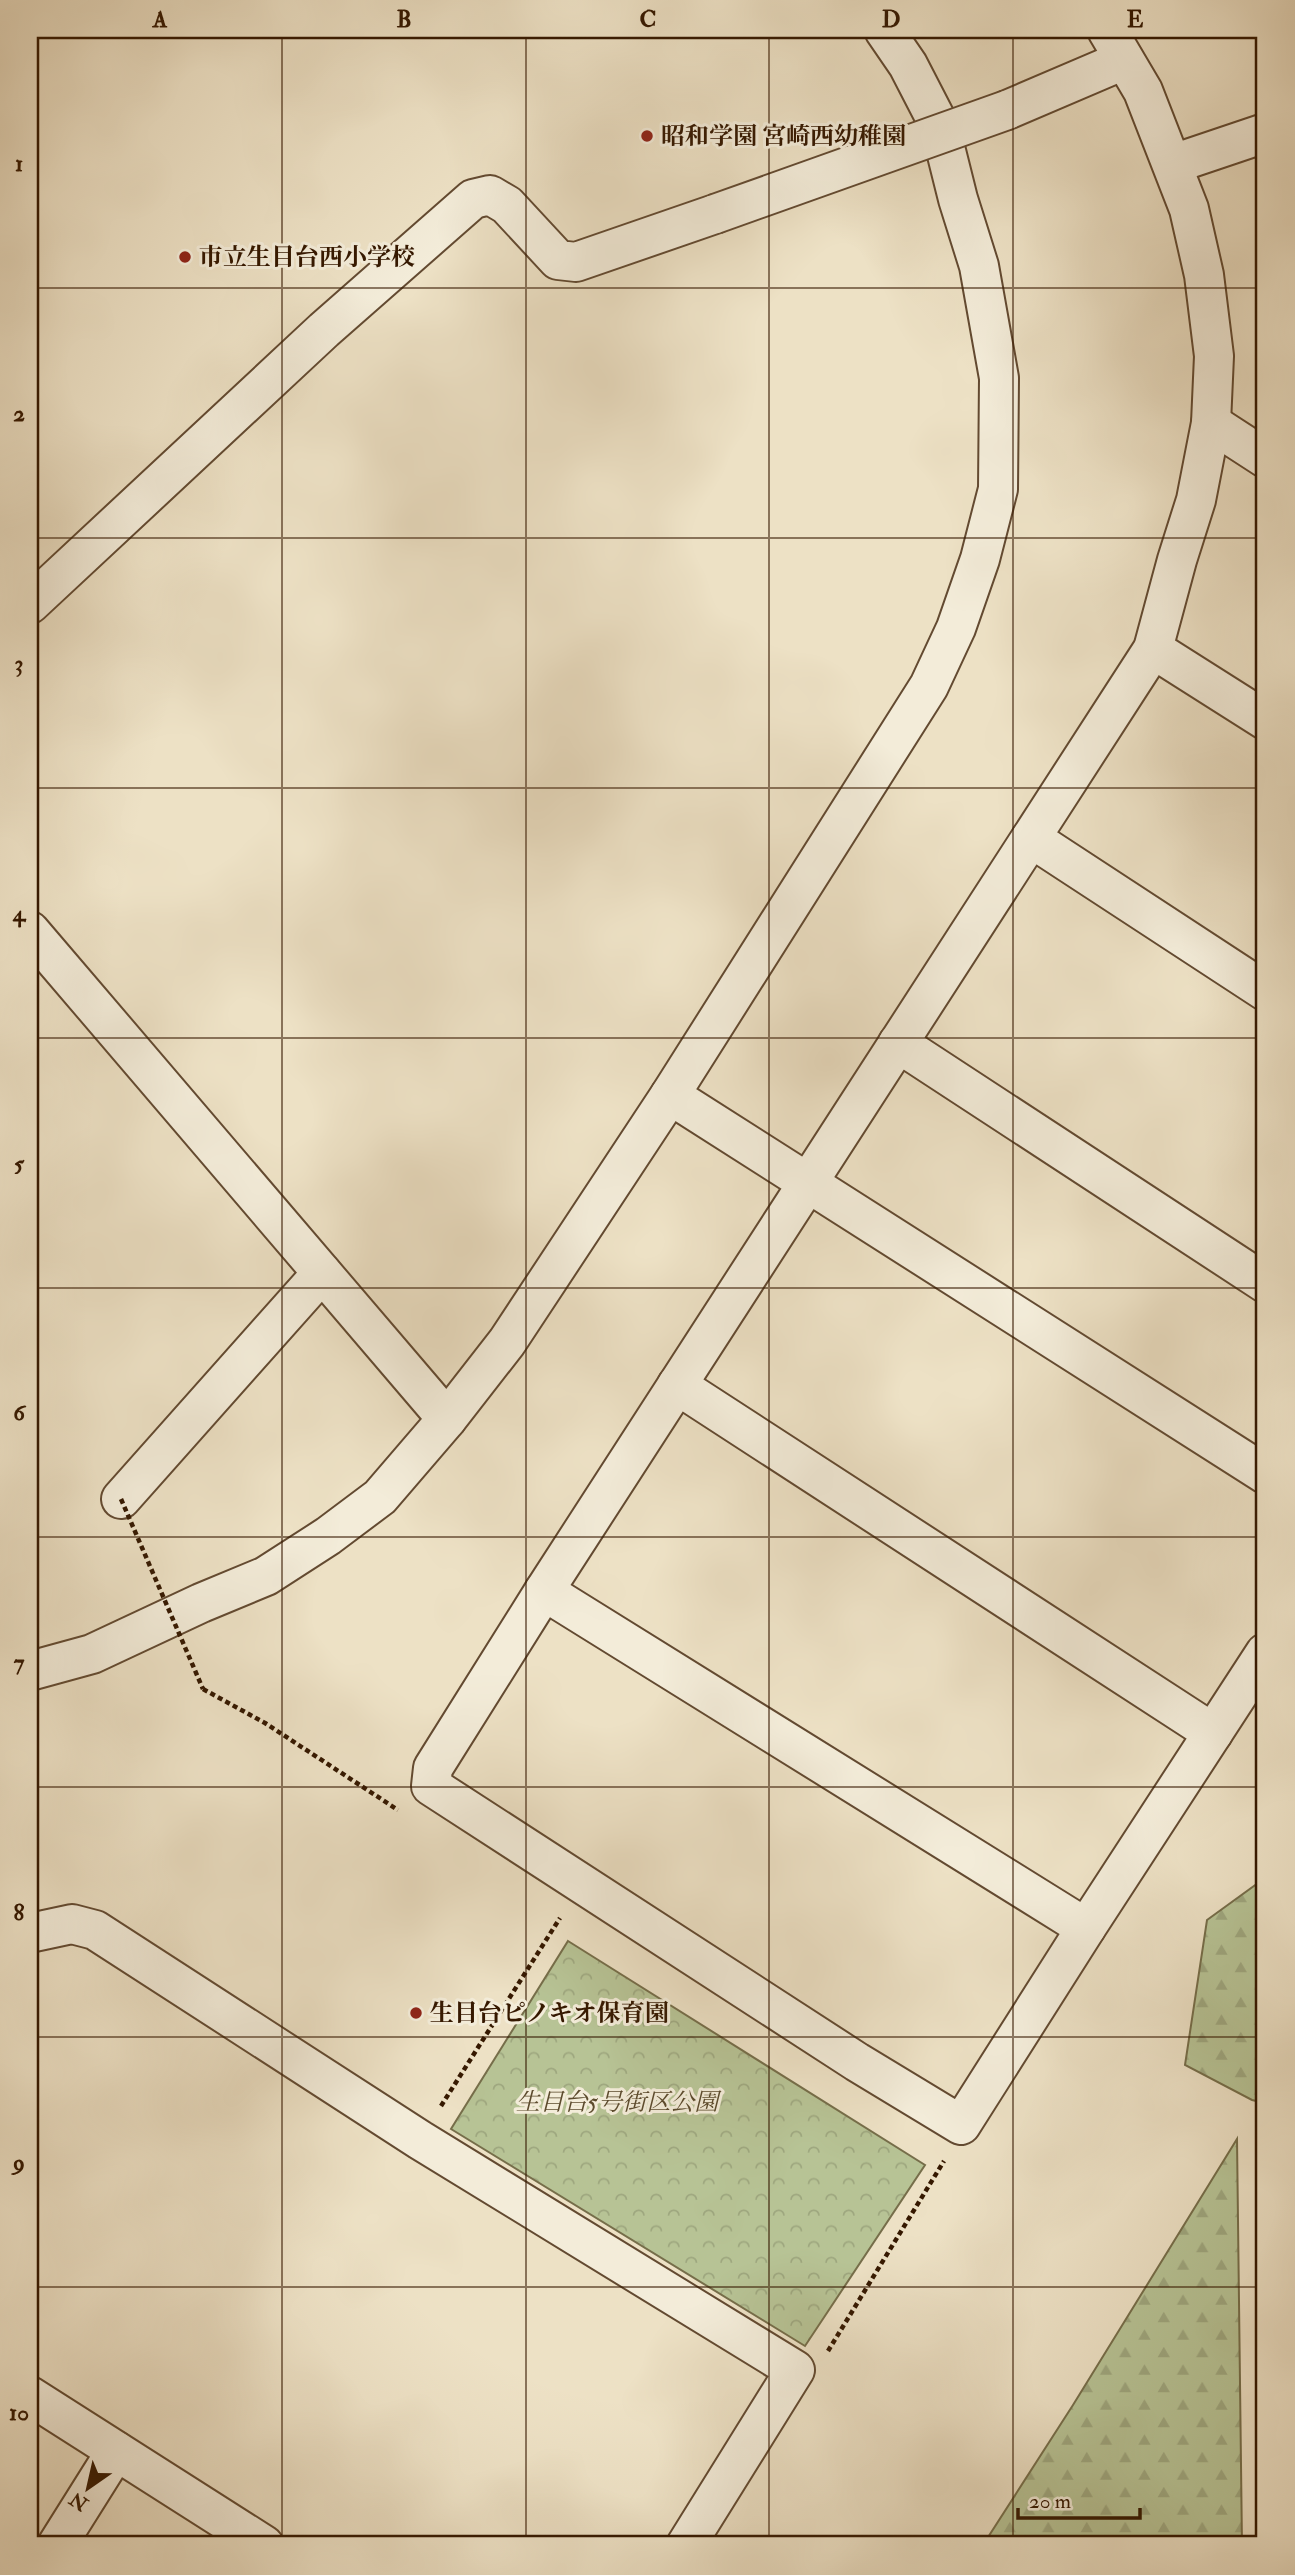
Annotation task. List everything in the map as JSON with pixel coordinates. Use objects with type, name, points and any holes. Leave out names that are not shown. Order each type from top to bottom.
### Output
[{"type":"street","points":[[30,1671],[92,1654],[201,1602],[266,1576],[328,1536],[380,1497],[447,1419],[507,1342],[670,1095],[929,686],[956,628],[980,559],[998,489],[999,378],[979,266],[958,199],[940,127],[908,65],[884,30]]},
{"type":"street","points":[[30,604],[324,330],[473,199],[490,195],[507,205],[558,260],[576,262],[1007,110],[1116,45],[1143,91],[1189,209],[1204,275],[1214,356],[1212,423],[1196,500],[1153,649],[544,1591],[433,1768],[430,1786],[856,2062],[961,2125],[1265,1653]]},
{"type":"street","points":[[1173,164],[1265,133]]},
{"type":"street","points":[[1212,423],[1265,458]]},
{"type":"street","points":[[1153,649],[1265,720]]},
{"type":"street","points":[[1031,838],[1265,991]]},
{"type":"street","points":[[30,931],[447,1419]]},
{"type":"street","points":[[898,1043],[1265,1283]]},
{"type":"street","points":[[670,1095],[1265,1474]]},
{"type":"street","points":[[121,1499],[322,1273]]},
{"type":"street","points":[[677,1385],[1213,1733]]},
{"type":"street","points":[[544,1591],[1086,1928]]},
{"type":"street","points":[[30,1933],[72,1924],[95,1930],[420,2140],[795,2370],[685,2545]]},
{"type":"street","points":[[30,2396],[264,2545]]},
{"type":"street","points":[[57,2545],[116,2451]]},
{"type":"path","points":[[121,1499],[203,1689],[265,1723],[402,1812]]},
{"type":"path","points":[[420,2140],[561,1916]]},
{"type":"path","points":[[795,2370],[824,2357],[948,2155]]},
{"type":"green space","points":[[1265,1878],[1265,2103],[1252,2100],[1185,2065],[1207,1920]]},
{"type":"green space","name":"生目台5号街区公園","points":[[568,1941],[925,2165],[805,2346],[451,2129]]},
{"type":"green space","points":[[1237,2139],[1242,2545],[983,2545],[1073,2405]]},
{"type":"place","name":"昭和学園 宮崎西幼稚園","points":[[647,136]]},
{"type":"place","name":"市立生目台西小学校","points":[[185,257]]},
{"type":"place","name":"生目台ピノキオ保育園","points":[[416,2013]]}]
